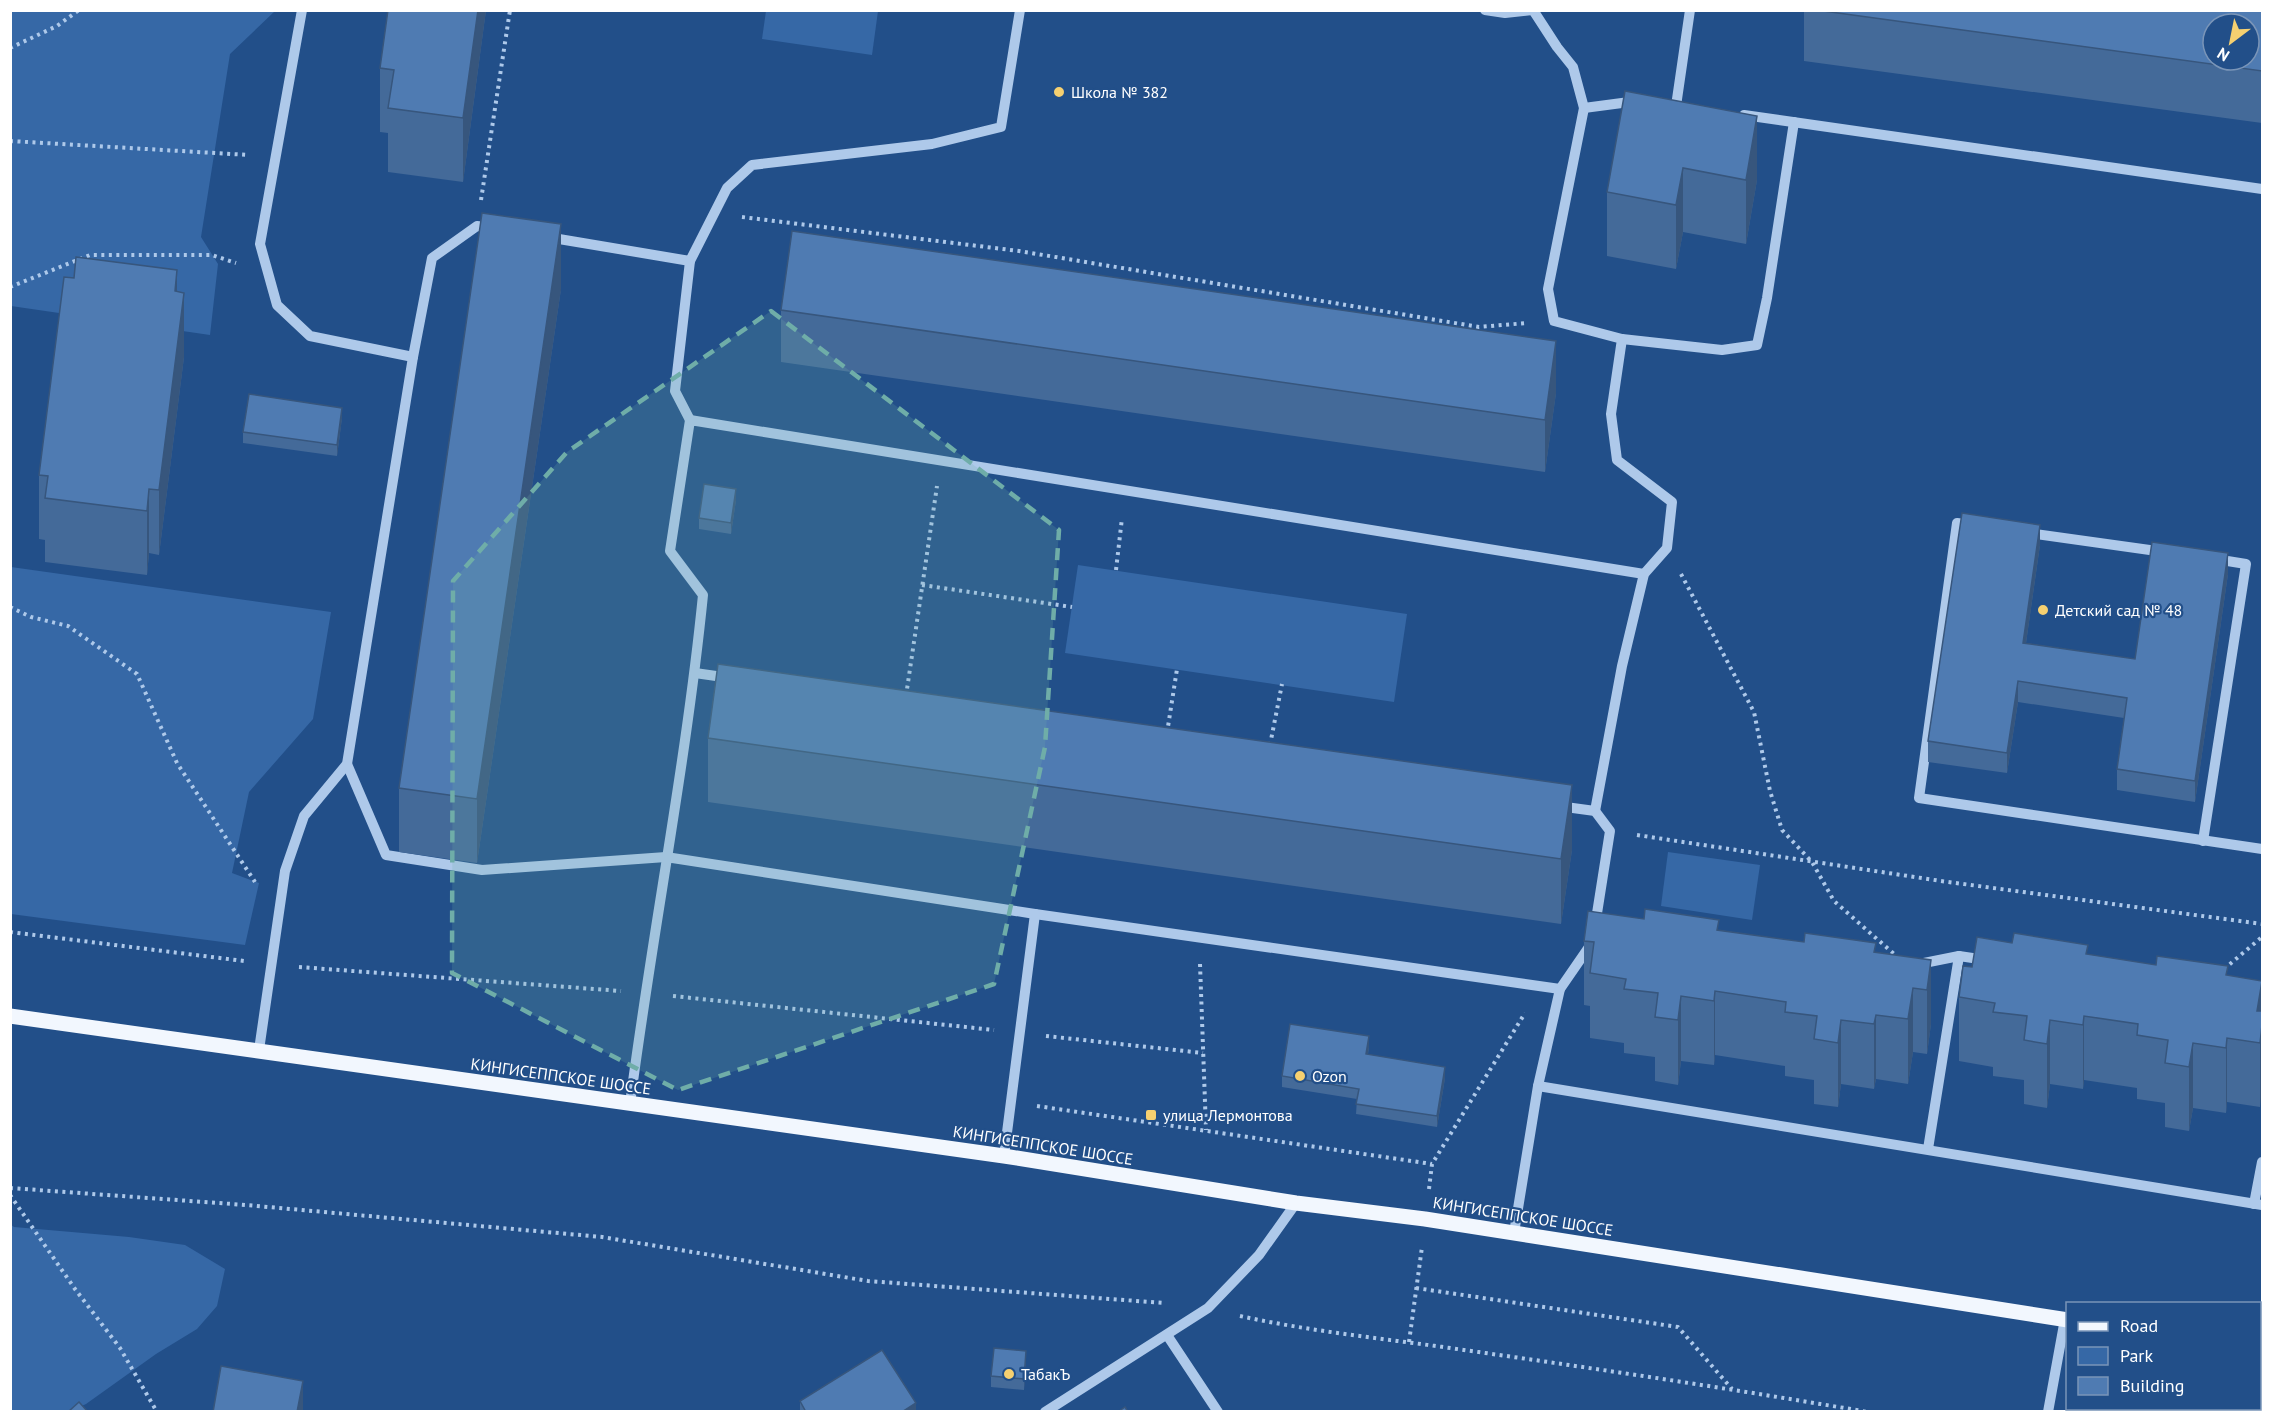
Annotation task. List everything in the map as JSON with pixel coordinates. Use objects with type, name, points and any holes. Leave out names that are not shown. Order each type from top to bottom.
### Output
[{"type":"main road","name":"КИНГИСЕППСКОЕ ШОССЕ","points":[[10,1016],[1004,1156],[1296,1203],[1425,1219],[2066,1319]]},
{"type":"street","points":[[303,10],[261,243],[277,305],[310,336],[413,357]]},
{"type":"street","points":[[630,1104],[695,672],[703,595],[670,551],[690,420],[675,391],[690,261],[727,188],[752,165],[932,144],[1001,127],[1020,10]]},
{"type":"street","points":[[1485,10],[1505,13],[1533,10],[1573,67],[1584,108],[1548,289],[1554,321],[1622,339],[1722,350],[1757,345],[1767,298],[1794,122]]},
{"type":"street","points":[[1688,107],[1671,105],[1690,10]]},
{"type":"street","points":[[1584,108],[1633,100],[1644,102]]},
{"type":"street","points":[[1735,114],[2262,189]]},
{"type":"street","points":[[260,1050],[285,871],[304,816],[347,764],[413,357],[432,258],[477,226],[501,230]]},
{"type":"street","points":[[536,236],[690,261]]},
{"type":"street","points":[[1595,811],[1622,666],[1644,574],[1667,548],[1672,502],[1617,460],[1611,414],[1622,339]]},
{"type":"street","points":[[690,420],[1644,574]]},
{"type":"street","points":[[1980,526],[1957,523],[1919,798],[2262,849]]},
{"type":"street","points":[[2015,531],[2177,554]]},
{"type":"street","points":[[2200,557],[2246,564],[2203,841]]},
{"type":"street","points":[[695,672],[742,680]]},
{"type":"street","points":[[347,764],[386,855],[482,870],[666,857],[1035,914],[1560,989]]},
{"type":"street","points":[[1514,1233],[1538,1086],[1560,989],[1591,945],[1610,831],[1595,811],[1548,804]]},
{"type":"street","points":[[1004,1156],[1035,914]]},
{"type":"street","points":[[1594,928],[1606,929]]},
{"type":"street","points":[[1928,1149],[1959,956]]},
{"type":"street","points":[[1908,966],[1959,956],[1994,961]]},
{"type":"street","points":[[1538,1086],[2258,1204],[2262,1162]]},
{"type":"street","points":[[1045,1412],[1208,1308],[1259,1255],[1296,1203]]},
{"type":"street","points":[[2048,1412],[2066,1319]]},
{"type":"street","points":[[1167,1335],[1218,1412]]},
{"type":"path","points":[[10,48],[57,26],[80,10]]},
{"type":"path","points":[[477,226],[510,10]]},
{"type":"path","points":[[10,141],[276,157]]},
{"type":"path","points":[[714,213],[1019,252],[1479,327],[1554,321]]},
{"type":"path","points":[[10,287],[90,255],[212,255],[268,273]]},
{"type":"path","points":[[904,705],[941,460]]},
{"type":"path","points":[[1116,570],[1126,490]]},
{"type":"path","points":[[1667,548],[1754,712],[1770,790],[1782,830],[1812,862],[1834,901],[1908,966]]},
{"type":"path","points":[[922,585],[1072,607]]},
{"type":"path","points":[[10,607],[68,627],[137,674],[177,763],[278,918]]},
{"type":"path","points":[[1167,734],[1177,669]]},
{"type":"path","points":[[1269,750],[1282,684]]},
{"type":"path","points":[[1610,831],[1812,862],[2262,924]]},
{"type":"path","points":[[10,932],[271,965],[645,993],[1203,1053]]},
{"type":"path","points":[[1199,936],[1206,1131]]},
{"type":"path","points":[[2218,975],[2231,961],[2262,938]]},
{"type":"path","points":[[1409,1342],[1432,1164],[1541,986]]},
{"type":"path","points":[[1014,1080],[1032,1106],[1432,1164]]},
{"type":"path","points":[[10,1188],[246,1205],[602,1237],[867,1281],[1132,1300],[1208,1308],[1291,1327],[1732,1389],[1868,1412]]},
{"type":"path","points":[[10,1195],[75,1289],[120,1348],[157,1412]]},
{"type":"path","points":[[1416,1288],[1678,1327],[1732,1389]]},
{"type":"highlighted area","points":[[771,311],[1059,530],[1045,747],[994,984],[678,1090],[452,973],[453,581],[567,452]]},
{"type":"green space","points":[[11,11],[275,11],[230,54],[201,237],[218,264],[210,335],[11,306]]},
{"type":"green space","points":[[766,11],[878,11],[872,55],[762,39]]},
{"type":"green space","points":[[1078,565],[1407,614],[1394,702],[1065,653]]},
{"type":"green space","points":[[11,567],[331,612],[313,719],[249,792],[232,873],[259,883],[245,945],[11,914]]},
{"type":"green space","points":[[1668,852],[1760,865],[1752,920],[1661,906]]},
{"type":"green space","points":[[10,1224],[14,1227],[129,1237],[185,1245],[225,1269],[217,1306],[197,1329],[156,1354],[86,1404],[71,1411],[11,1411]]},
{"type":"building","points":[[388,10],[478,10],[463,118],[388,108],[394,70],[380,68]]},
{"type":"building","points":[[1816,10],[2262,10],[2262,71],[2261,12],[2201,12],[2201,63]]},
{"type":"building","points":[[1625,91],[1757,116],[1746,180],[1683,168],[1676,205],[1607,192]]},
{"type":"building","points":[[482,213],[561,224],[477,799],[399,788]]},
{"type":"building","points":[[792,231],[1556,341],[1545,420],[781,310]]},
{"type":"building","points":[[76,257],[177,270],[175,291],[184,293],[159,490],[149,489],[147,511],[45,498],[48,476],[39,475],[64,277],[74,278]]},
{"type":"building","points":[[249,394],[342,408],[337,445],[243,432]]},
{"type":"building","points":[[704,484],[736,489],[731,523],[699,518]]},
{"type":"building","points":[[1962,513],[2040,525],[2023,643],[2135,659],[2152,542],[2228,553],[2195,781],[2117,769],[2127,698],[2018,681],[2007,753],[1928,741]]},
{"type":"building","points":[[718,664],[1572,785],[1561,859],[708,738]]},
{"type":"building","points":[[1645,909],[1719,920],[1717,930],[1804,942],[1805,933],[1876,943],[1874,952],[1931,960],[1927,990],[1913,988],[1908,1019],[1876,1015],[1874,1024],[1841,1020],[1838,1043],[1814,1039],[1817,1016],[1785,1012],[1786,1002],[1715,991],[1714,1001],[1681,996],[1678,1020],[1655,1017],[1658,993],[1624,989],[1626,979],[1590,973],[1594,942],[1584,941],[1588,911],[1644,919]]},
{"type":"building","points":[[2014,933],[2088,945],[2086,954],[2156,965],[2157,956],[2228,966],[2226,975],[2262,981],[2257,1011],[2262,1011],[2260,1043],[2227,1038],[2226,1048],[2193,1043],[2189,1067],[2165,1063],[2168,1040],[2137,1035],[2138,1024],[2084,1016],[2083,1025],[2050,1020],[2047,1044],[2024,1040],[2027,1016],[1993,1012],[1995,1003],[1959,997],[1963,966],[1972,967],[1977,937],[2012,943]]},
{"type":"building","points":[[1290,1024],[1369,1036],[1366,1054],[1445,1067],[1437,1116],[1356,1104],[1359,1089],[1282,1076]]},
{"type":"building","points":[[994,1348],[1026,1351],[1024,1379],[991,1376]]},
{"type":"building","points":[[882,1350],[916,1403],[902,1412],[806,1412],[800,1401]]},
{"type":"building","points":[[221,1366],[303,1381],[297,1412],[213,1412]]},
{"type":"building","points":[[79,1402],[88,1412],[68,1412]]},
{"type":"building","points":[[1125,1407],[1128,1412],[1118,1412]]},
{"type":"place","name":"Школа № 382","points":[[1059,92]]},
{"type":"place","name":"Детский сад № 48","points":[[2043,610]]},
{"type":"place","name":"Ozon","points":[[1300,1076]]},
{"type":"place","name":"улица Лермонтова","points":[[1151,1115]]},
{"type":"place","name":"ТабакЪ","points":[[1009,1374]]}]
